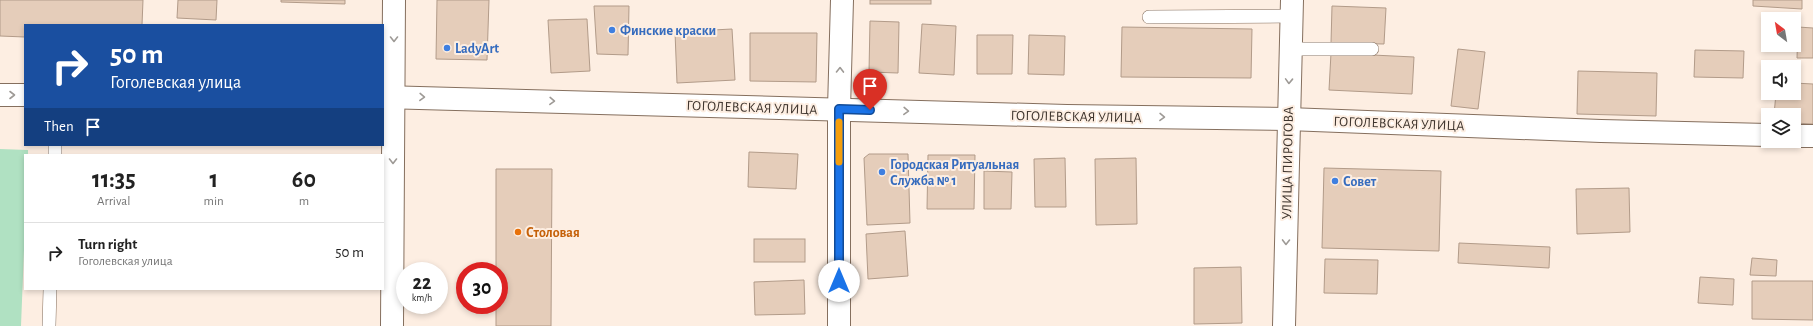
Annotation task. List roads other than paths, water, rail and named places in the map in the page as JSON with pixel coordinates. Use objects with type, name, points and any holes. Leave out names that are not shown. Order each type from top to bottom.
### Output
[{"type":"street","points":[[392,326],[388,97],[394,0]]},
{"type":"street","points":[[839,326],[839,109],[842,0]]},
{"type":"street","name":"УЛИЦА ПИРОГОВА","points":[[1284,326],[1291,8]]},
{"type":"street","points":[[0,95],[24,95]]},
{"type":"street","name":"ГОГОЛЕВСКАЯ УЛИЦА","points":[[388,97],[1067,116],[1288,119],[1761,135]]},
{"type":"street","points":[[1801,136],[1813,136]]},
{"type":"lane","points":[[1149,17],[1291,8]]},
{"type":"lane","points":[[1290,49],[1372,49]]},
{"type":"lane","points":[[49,326],[50,290]]},
{"type":"place","name":"Финские краски","points":[[612,30]]},
{"type":"place","name":"LadyArt","points":[[447,48]]},
{"type":"place","name":"Городская Ритуальная Служба № 1","points":[[882,172]]},
{"type":"place","name":"Совет","points":[[1335,181]]},
{"type":"place","name":"Столовая","points":[[518,232]]}]
